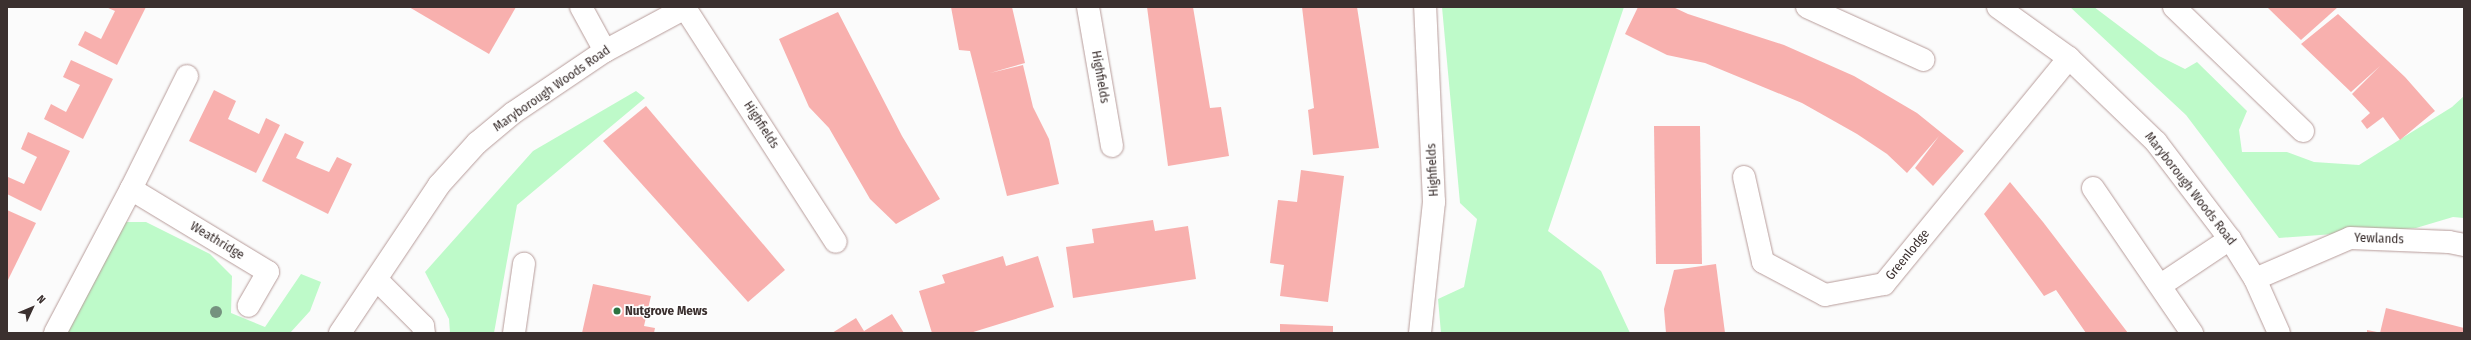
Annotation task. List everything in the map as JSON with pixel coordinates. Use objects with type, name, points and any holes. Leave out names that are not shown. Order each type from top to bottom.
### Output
[{"type":"street","points":[[581,7],[605,51]]},
{"type":"street","name":"Maryborough Woods Road","points":[[340,333],[377,280],[439,185],[477,143],[513,113],[605,51],[686,7]]},
{"type":"street","name":"Highfields","points":[[686,7],[836,242]]},
{"type":"street","name":"Highfields","points":[[1088,7],[1112,146]]},
{"type":"street","name":"Highfields","points":[[1420,333],[1434,202],[1425,7]]},
{"type":"street","name":"Maryborough Woods Road","points":[[1998,7],[2069,58],[2156,142],[2230,239],[2255,279],[2279,333]]},
{"type":"street","points":[[2174,7],[2303,131]]},
{"type":"street","points":[[1819,9],[1924,60]]},
{"type":"street","name":"Greenlodge","points":[[1744,178],[1763,262],[1825,295],[1884,284],[2069,58]]},
{"type":"street","points":[[55,333],[131,189],[187,76]]},
{"type":"street","points":[[2093,188],[2161,285],[2192,333]]},
{"type":"street","name":"Weathridge","points":[[131,189],[268,272],[248,306]]},
{"type":"street","name":"Yewlands","points":[[2255,279],[2350,238],[2449,242],[2464,245]]},
{"type":"street","points":[[2161,285],[2230,239]]},
{"type":"street","points":[[514,333],[524,264]]},
{"type":"street","points":[[377,280],[423,326],[424,333]]},
{"type":"green space","points":[[1442,7],[1624,7],[1548,231],[1601,271],[1630,333],[1441,333],[1438,299],[1464,287],[1477,219],[1460,203]]},
{"type":"green space","points":[[2070,7],[2094,7],[2159,56],[2185,69],[2197,62],[2247,111],[2239,130],[2242,152],[2287,152],[2314,162],[2359,165],[2452,107],[2464,96],[2464,218],[2453,217],[2416,228],[2279,238],[2186,115]]},
{"type":"green space","points":[[636,91],[645,98],[517,205],[494,333],[450,333],[449,319],[425,272],[533,151]]},
{"type":"green space","points":[[122,222],[146,222],[210,254],[232,276],[231,313],[265,327],[301,274],[321,282],[310,311],[290,333],[61,333]]},
{"type":"building","points":[[106,7],[146,7],[117,65],[78,45],[85,31],[101,39],[115,11]]},
{"type":"building","points":[[409,7],[516,7],[489,54]]},
{"type":"building","points":[[951,7],[1012,7],[1025,63],[990,73],[1023,65],[1033,107],[1049,139],[1059,184],[1007,196],[970,51],[959,50]]},
{"type":"building","points":[[1147,7],[1193,7],[1210,108],[1221,107],[1229,156],[1168,166]]},
{"type":"building","points":[[1302,7],[1357,7],[1379,148],[1313,155],[1308,110],[1314,108]]},
{"type":"building","points":[[1638,7],[1673,7],[1688,14],[1784,45],[1854,76],[1917,113],[1964,151],[1933,186],[1915,168],[1939,136],[1907,173],[1887,154],[1857,134],[1802,103],[1705,63],[1667,55],[1625,34]]},
{"type":"building","points":[[2267,7],[2338,7],[2301,40]]},
{"type":"building","points":[[838,12],[902,136],[940,199],[896,224],[870,199],[829,128],[809,107],[779,39]]},
{"type":"building","points":[[2338,14],[2405,77],[2435,111],[2400,140],[2383,117],[2367,129],[2361,121],[2370,113],[2352,94],[2380,66],[2351,92],[2301,44]]},
{"type":"building","points":[[71,60],[113,79],[83,139],[44,119],[51,104],[66,112],[80,85],[63,77]]},
{"type":"building","points":[[214,90],[236,101],[228,119],[259,134],[266,118],[280,125],[256,173],[189,141]]},
{"type":"building","points":[[646,106],[785,270],[748,302],[603,141]]},
{"type":"building","points":[[1654,126],[1700,126],[1702,264],[1656,264]]},
{"type":"building","points":[[28,132],[70,151],[41,211],[7,194],[8,177],[24,184],[37,157],[21,149]]},
{"type":"building","points":[[285,133],[304,142],[296,158],[329,172],[337,157],[352,164],[328,214],[262,181]]},
{"type":"building","points":[[1301,170],[1344,176],[1328,302],[1280,296],[1284,265],[1270,263],[1278,200],[1297,202]]},
{"type":"building","points":[[2010,182],[2043,222],[2128,333],[2086,333],[2056,290],[2044,296],[1984,214]]},
{"type":"building","points":[[7,210],[36,223],[7,282]]},
{"type":"building","points":[[1153,220],[1155,231],[1188,226],[1196,279],[1073,298],[1066,247],[1094,243],[1092,229]]},
{"type":"building","points":[[1003,256],[1006,266],[1038,256],[1054,307],[970,333],[932,333],[919,291],[945,283],[942,275]]},
{"type":"building","points":[[1716,264],[1725,333],[1666,333],[1664,309],[1674,270]]},
{"type":"building","name":"Nutgrove Mews","points":[[593,284],[651,296],[644,326],[655,328],[654,333],[582,333]]},
{"type":"building","points":[[2386,308],[2464,328],[2464,333],[2380,333]]},
{"type":"building","points":[[892,314],[904,333],[832,333],[856,318],[864,331]]},
{"type":"building","points":[[1280,324],[1333,326],[1333,333],[1280,333]]},
{"type":"building","points":[[2367,330],[2377,332],[2377,333],[2367,333]]},
{"type":"place","name":"Nutgrove Mews","points":[[617,311]]}]
